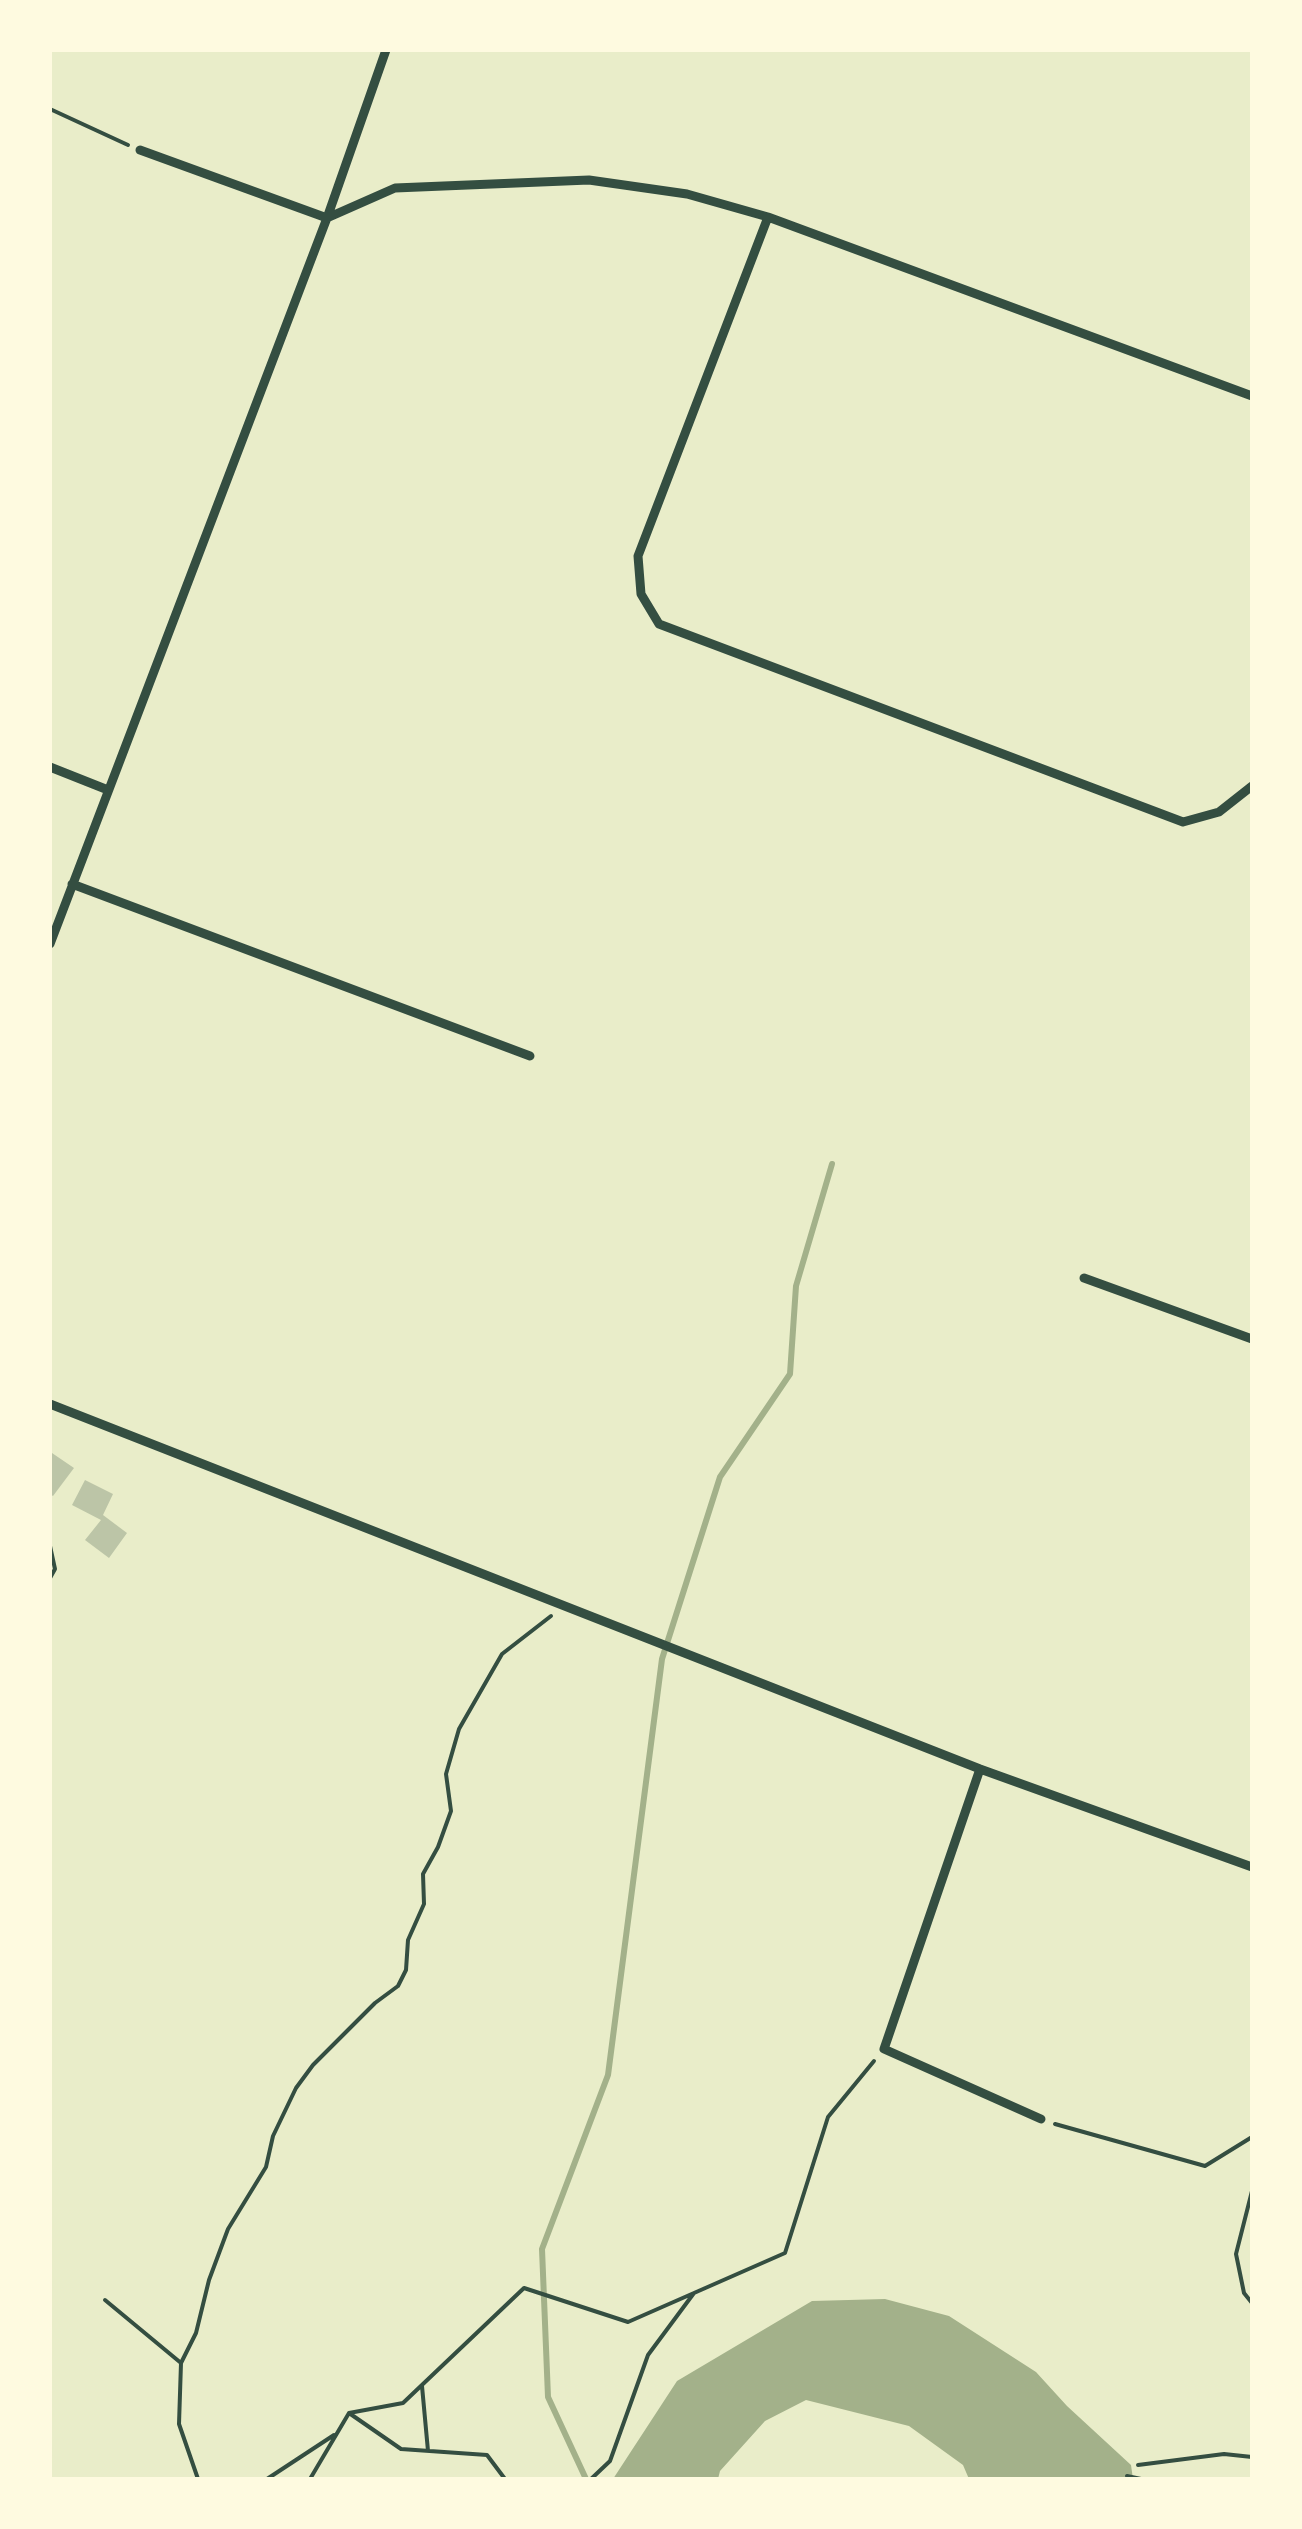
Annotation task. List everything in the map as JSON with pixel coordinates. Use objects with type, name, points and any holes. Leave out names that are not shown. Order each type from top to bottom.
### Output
[{"type":"street","points":[[50,944],[327,218],[386,50]]},
{"type":"street","points":[[140,150],[327,218],[395,188],[589,180],[687,194],[768,217],[1252,396]]},
{"type":"street","points":[[768,217],[638,556],[641,594],[659,624],[1182,822],[1219,812],[1252,786]]},
{"type":"street","points":[[50,767],[108,790]]},
{"type":"street","points":[[72,884],[530,1056]]},
{"type":"street","points":[[1084,1278],[1252,1339]]},
{"type":"street","points":[[50,1404],[980,1769],[1252,1868]]},
{"type":"street","points":[[980,1769],[884,2049],[1041,2120]]},
{"type":"lane","points":[[50,1546],[54,1569],[50,1578]]},
{"type":"lane","points":[[1252,2191],[1236,2254],[1244,2293],[1252,2302]]},
{"type":"lane","points":[[1128,2476],[1141,2479]]},
{"type":"path","points":[[50,109],[140,150]]},
{"type":"path","points":[[198,2479],[180,2424],[181,2363],[196,2332],[209,2280],[228,2229],[266,2167],[273,2136],[296,2088],[313,2064],[375,2003],[398,1986],[406,1970],[408,1940],[424,1904],[423,1874],[451,1811],[446,1774],[459,1730],[502,1654],[542,1626],[562,1606]]},
{"type":"path","points":[[349,2413],[403,2404],[524,2288],[628,2322],[785,2253],[828,2117],[884,2049]]},
{"type":"path","points":[[1041,2120],[1205,2166],[1252,2136]]},
{"type":"path","points":[[591,2479],[610,2460],[648,2354],[694,2293]]},
{"type":"path","points":[[105,2300],[181,2363]]},
{"type":"path","points":[[422,2386],[428,2451]]},
{"type":"path","points":[[310,2479],[349,2413]]},
{"type":"path","points":[[349,2413],[401,2448],[487,2455],[505,2479]]},
{"type":"path","points":[[266,2479],[338,2432]]},
{"type":"path","points":[[1131,2465],[1224,2454],[1252,2457]]},
{"type":"shaded area","points":[[885,2299],[949,2316],[1036,2372],[1131,2465],[1133,2479],[969,2479],[963,2465],[909,2426],[806,2400],[765,2421],[720,2471],[718,2479],[613,2479],[677,2381],[812,2301]]},
{"type":"building","points":[[52,1453],[74,1468],[53,1496],[50,1494]]},
{"type":"building","points":[[85,1480],[113,1494],[103,1515],[127,1533],[109,1558],[85,1540],[101,1520],[72,1505]]},
{"type":"waterway","points":[[586,2479],[548,2397],[542,2249],[608,2075],[662,1659],[720,1477],[790,1374],[796,1286],[832,1164]]}]
